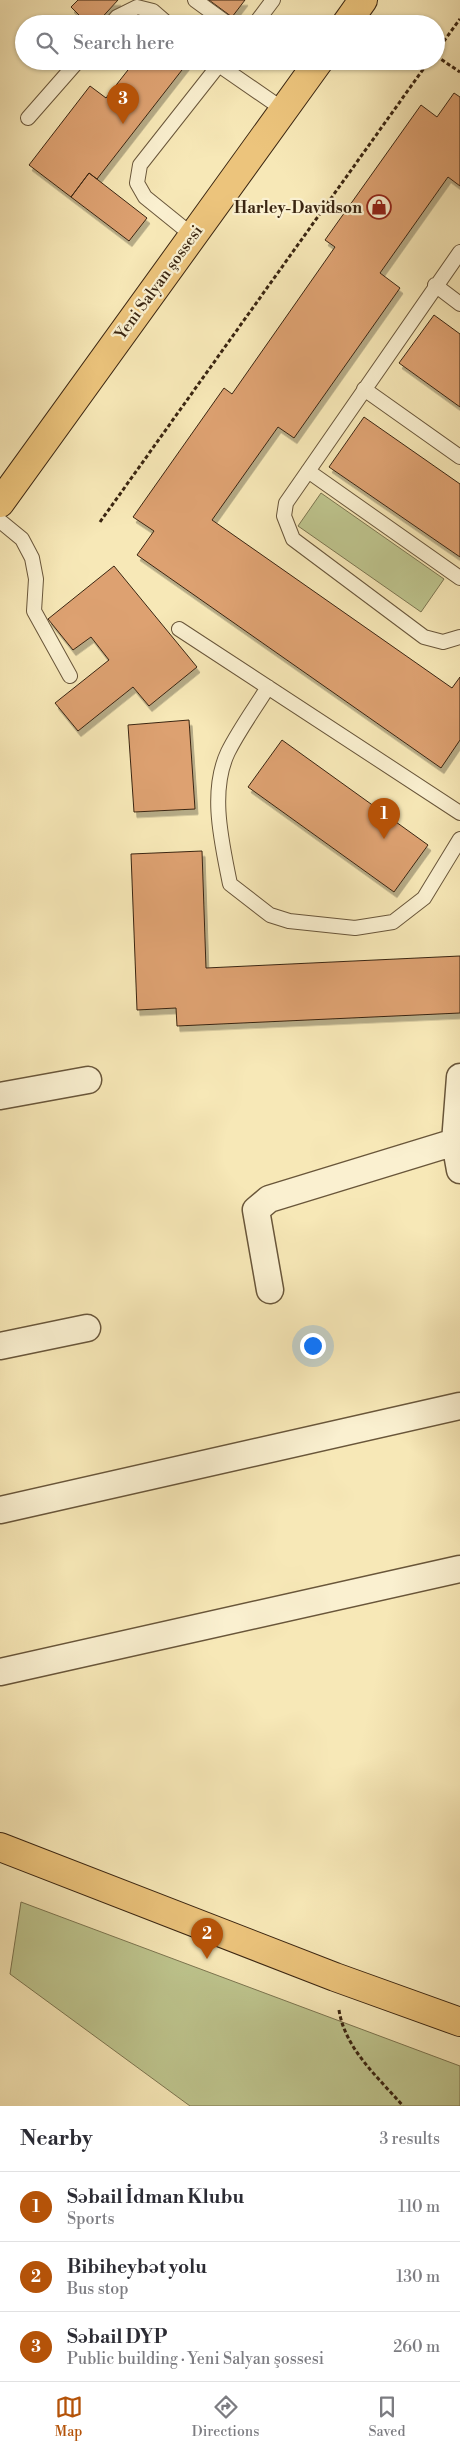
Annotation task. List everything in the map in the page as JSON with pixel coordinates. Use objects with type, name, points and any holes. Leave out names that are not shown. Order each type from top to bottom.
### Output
[{"type":"highway","points":[[352,15],[363,0]]},
{"type":"highway","name":"Yeni Salyan şossesi","points":[[0,503],[313,70]]},
{"type":"highway","points":[[0,1847],[335,1977],[460,2022]]},
{"type":"street","points":[[460,1077],[455,1142],[460,1170]]},
{"type":"street","points":[[0,1096],[88,1080]]},
{"type":"street","points":[[270,1290],[256,1210],[269,1199],[455,1142]]},
{"type":"street","points":[[0,1346],[87,1328]]},
{"type":"street","points":[[0,1510],[460,1406]]},
{"type":"street","points":[[0,1672],[460,1569]]},
{"type":"lane","points":[[195,0],[216,15]]},
{"type":"lane","points":[[262,15],[273,0]]},
{"type":"lane","points":[[121,15],[137,7],[153,11],[158,15]]},
{"type":"lane","points":[[28,118],[70,70]]},
{"type":"lane","points":[[192,235],[145,197],[136,183],[140,164],[210,70]]},
{"type":"lane","points":[[225,70],[284,110]]},
{"type":"lane","points":[[460,252],[308,470],[286,503],[284,516],[293,539],[424,637],[443,642],[460,637]]},
{"type":"lane","points":[[435,286],[460,304]]},
{"type":"lane","points":[[364,389],[460,457]]},
{"type":"lane","points":[[308,470],[460,578]]},
{"type":"lane","points":[[0,521],[22,539],[32,558],[36,579],[34,612],[70,676]]},
{"type":"lane","points":[[179,629],[460,812]]},
{"type":"lane","points":[[268,687],[227,753],[219,784],[220,831],[230,884],[270,915],[289,921],[356,928],[393,922],[424,898],[460,838]]},
{"type":"path","points":[[445,40],[460,19]]},
{"type":"path","points":[[445,62],[460,72]]},
{"type":"path","points":[[100,522],[423,70]]},
{"type":"path","points":[[335,1977],[341,2022],[350,2044],[403,2106]]},
{"type":"green space","points":[[321,493],[444,579],[421,612],[298,526]]},
{"type":"green space","points":[[21,1902],[460,2066],[460,2106],[190,2106],[10,1974]]},
{"type":"building","points":[[78,0],[118,0],[104,15],[79,15],[71,7]]},
{"type":"building","points":[[209,0],[245,0],[234,15],[229,15]]},
{"type":"building","points":[[128,70],[182,70],[97,179],[89,173],[71,197],[29,165],[90,86],[106,98]]},
{"type":"building","points":[[454,93],[460,97],[460,186],[448,177],[380,273],[400,288],[294,438],[278,427],[212,520],[452,688],[460,677],[460,740],[441,768],[137,555],[154,531],[133,517],[224,388],[232,394],[335,247],[325,240],[421,105],[437,117]]},
{"type":"building","points":[[89,173],[147,218],[129,241],[71,197]]},
{"type":"building","points":[[434,315],[460,334],[460,407],[399,363]]},
{"type":"building","points":[[364,417],[460,484],[460,557],[329,467]]},
{"type":"building","points":[[114,566],[197,667],[149,706],[133,687],[78,731],[55,703],[109,660],[91,637],[73,650],[48,619]]},
{"type":"building","points":[[189,720],[195,809],[134,812],[128,725]]},
{"type":"building","points":[[282,740],[428,845],[394,892],[248,787]]},
{"type":"building","points":[[202,851],[206,968],[460,956],[460,1013],[177,1026],[176,1008],[137,1010],[131,854]]},
{"type":"place","name":"Səbail DYP","points":[[123,124]]},
{"type":"place","name":"Harley-Davidson","points":[[379,207]]},
{"type":"place","name":"Səbail İdman Klubu","points":[[384,839]]},
{"type":"place","name":"Bibiheybət yolu","points":[[207,1959]]}]
